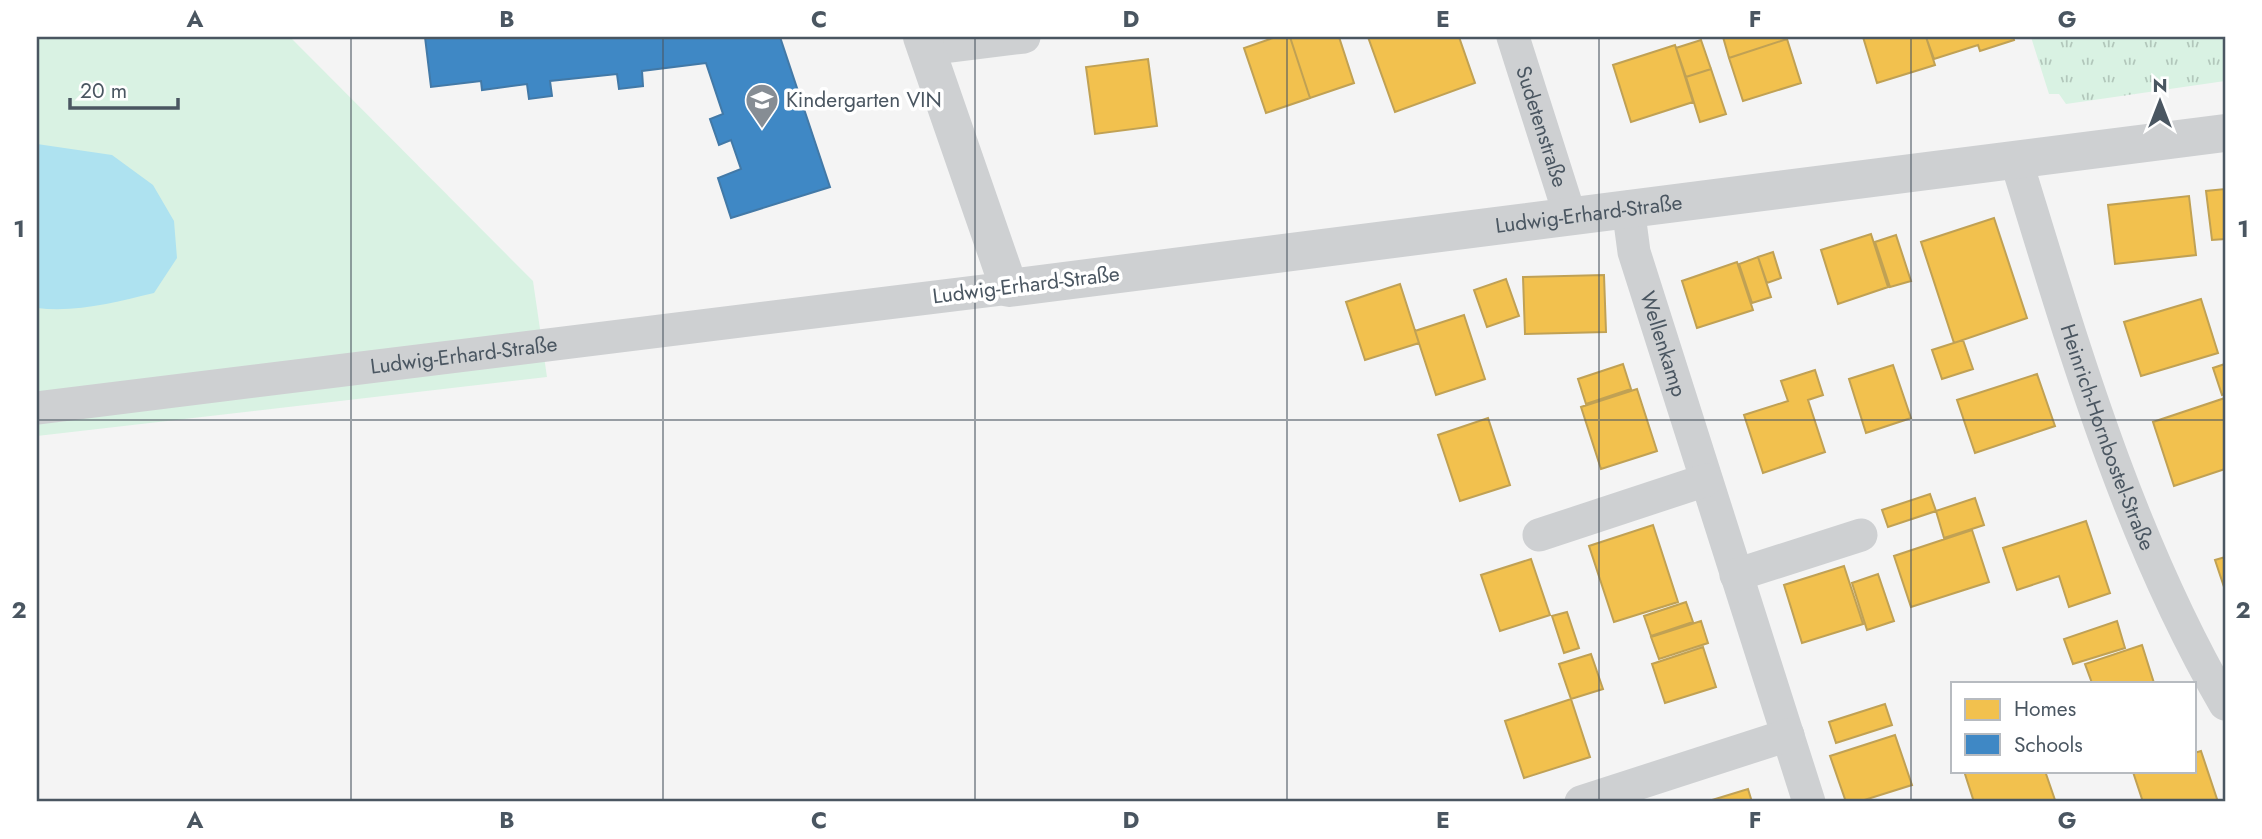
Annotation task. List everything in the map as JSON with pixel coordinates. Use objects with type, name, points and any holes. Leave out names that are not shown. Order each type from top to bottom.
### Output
[{"type":"street","points":[[1009,288],[924,43],[1024,37]]},
{"type":"street","name":"Sudetenstraße","points":[[1513,37],[1570,216]]},
{"type":"street","name":"Ludwig-Erhard-Straße","points":[[37,408],[1009,288],[1570,216],[1628,206],[2225,132]]},
{"type":"street","name":"Heinrich-Hornbostel-Straße","points":[[2016,160],[2085,380],[2119,477],[2156,565],[2225,704]]},
{"type":"street","name":"Wellenkamp","points":[[1628,206],[1634,252],[1809,802]]},
{"type":"street","points":[[1539,534],[1706,480]]},
{"type":"street","points":[[1737,575],[1861,534]]},
{"type":"street","points":[[1581,802],[1788,736]]},
{"type":"green space","points":[[37,37],[290,37],[533,281],[547,377],[37,436]]},
{"type":"green space","points":[[2031,37],[2225,37],[2225,81],[2066,104],[2059,94],[2049,94]]},
{"type":"water","points":[[37,144],[112,155],[153,185],[174,221],[177,258],[154,293],[81,308],[37,308]]},
{"type":"building: Homes","points":[[1276,37],[1290,37],[1310,98],[1266,113],[1244,48]]},
{"type":"building: Homes","points":[[1290,37],[1339,37],[1354,83],[1310,98]]},
{"type":"building: Homes","points":[[1368,37],[1459,37],[1475,83],[1395,112]]},
{"type":"building: Homes","points":[[1723,37],[1787,37],[1787,39],[1729,58]]},
{"type":"building: Homes","points":[[1863,37],[1926,37],[1935,65],[1877,83]]},
{"type":"building: Homes","points":[[1926,37],[2013,37],[2014,40],[1980,51],[1978,45],[1934,59]]},
{"type":"building: Homes","points":[[1787,39],[1801,83],[1743,101],[1729,58]]},
{"type":"building: Homes","points":[[1701,40],[1711,69],[1686,77],[1676,48]]},
{"type":"building: Homes","points":[[1675,45],[1693,102],[1631,122],[1613,65]]},
{"type":"building: Homes","points":[[1148,59],[1157,126],[1095,134],[1086,67]]},
{"type":"building: Homes","points":[[1711,69],[1726,114],[1700,122],[1686,77]]},
{"type":"building: Homes","points":[[2225,189],[2225,239],[2212,240],[2206,191]]},
{"type":"building: Homes","points":[[2189,196],[2196,255],[2115,264],[2108,205]]},
{"type":"building: Homes","points":[[1994,218],[2027,318],[1954,343],[1921,242]]},
{"type":"building: Homes","points":[[1871,234],[1888,287],[1838,304],[1821,250]]},
{"type":"building: Homes","points":[[1896,235],[1911,281],[1890,287],[1875,242]]},
{"type":"building: Homes","points":[[1773,252],[1781,278],[1767,283],[1758,257]]},
{"type":"building: Homes","points":[[1758,257],[1771,297],[1752,303],[1739,264]]},
{"type":"building: Homes","points":[[1737,262],[1753,310],[1697,328],[1682,281]]},
{"type":"building: Homes","points":[[1604,275],[1606,332],[1525,334],[1523,277]]},
{"type":"building: Homes","points":[[1506,279],[1519,316],[1487,327],[1474,290]]},
{"type":"building: Homes","points":[[1400,284],[1419,343],[1365,360],[1346,302]]},
{"type":"building: Homes","points":[[2201,299],[2218,353],[2141,376],[2124,322]]},
{"type":"building: Homes","points":[[1464,315],[1485,379],[1436,395],[1415,331]]},
{"type":"building: Homes","points":[[1963,340],[1973,369],[1942,379],[1932,350]]},
{"type":"building: Homes","points":[[1623,364],[1631,389],[1586,404],[1578,379]]},
{"type":"building: Homes","points":[[2225,364],[2225,394],[2222,395],[2213,368]]},
{"type":"building: Homes","points":[[1893,365],[1911,418],[1866,433],[1849,379]]},
{"type":"building: Homes","points":[[1815,370],[1823,395],[1808,400],[1825,452],[1763,473],[1744,415],[1788,401],[1781,381]]},
{"type":"building: Homes","points":[[2037,374],[2055,426],[1975,453],[1957,400]]},
{"type":"building: Homes","points":[[1637,389],[1657,451],[1601,469],[1581,407]]},
{"type":"building: Homes","points":[[2225,398],[2225,469],[2174,486],[2153,422]]},
{"type":"building: Homes","points":[[1488,418],[1510,485],[1460,501],[1438,435]]},
{"type":"building: Homes","points":[[1930,494],[1936,511],[1888,527],[1882,510]]},
{"type":"building: Homes","points":[[1975,498],[1984,525],[1944,538],[1936,511]]},
{"type":"building: Homes","points":[[2086,521],[2110,593],[2069,607],[2059,576],[2017,590],[2003,548]]},
{"type":"building: Homes","points":[[1653,525],[1678,602],[1614,622],[1589,546]]},
{"type":"building: Homes","points":[[1972,530],[1989,582],[1911,607],[1894,556]]},
{"type":"building: Homes","points":[[2225,557],[2225,590],[2215,560]]},
{"type":"building: Homes","points":[[1531,559],[1550,615],[1500,631],[1481,575]]},
{"type":"building: Homes","points":[[1844,566],[1863,624],[1802,643],[1784,585]]},
{"type":"building: Homes","points":[[1878,574],[1894,621],[1867,630],[1852,583]]},
{"type":"building: Homes","points":[[1686,602],[1693,622],[1651,636],[1644,616]]},
{"type":"building: Homes","points":[[1567,612],[1579,648],[1564,653],[1552,616]]},
{"type":"building: Homes","points":[[1701,621],[1708,643],[1659,659],[1651,637]]},
{"type":"building: Homes","points":[[2117,621],[2125,648],[2073,664],[2064,639]]},
{"type":"building: Homes","points":[[2142,645],[2154,682],[2092,682],[2085,664]]},
{"type":"building: Homes","points":[[1703,647],[1716,687],[1665,703],[1652,664]]},
{"type":"building: Homes","points":[[1591,654],[1603,689],[1571,699],[1559,664]]},
{"type":"building: Homes","points":[[1571,699],[1590,757],[1524,778],[1505,721]]},
{"type":"building: Homes","points":[[1885,704],[1892,725],[1836,743],[1829,722]]},
{"type":"building: Homes","points":[[1895,735],[1912,785],[1858,802],[1846,802],[1830,756]]},
{"type":"building: Homes","points":[[2201,751],[2218,802],[2143,802],[2133,772],[2196,772],[2196,752]]},
{"type":"building: Homes","points":[[1964,772],[2045,772],[2055,800],[1974,802]]},
{"type":"building: Homes","points":[[1748,789],[1752,802],[1712,802],[1712,800]]},
{"type":"building: Schools","name":"Kindergarten VIN","points":[[425,37],[780,37],[830,187],[731,218],[718,178],[741,169],[731,140],[719,145],[710,119],[723,114],[706,63],[642,71],[643,86],[619,89],[617,74],[550,81],[552,96],[529,99],[527,84],[482,90],[481,81],[431,87]]},
{"type":"place","name":"Kindergarten VIN","points":[[762,130]]}]
